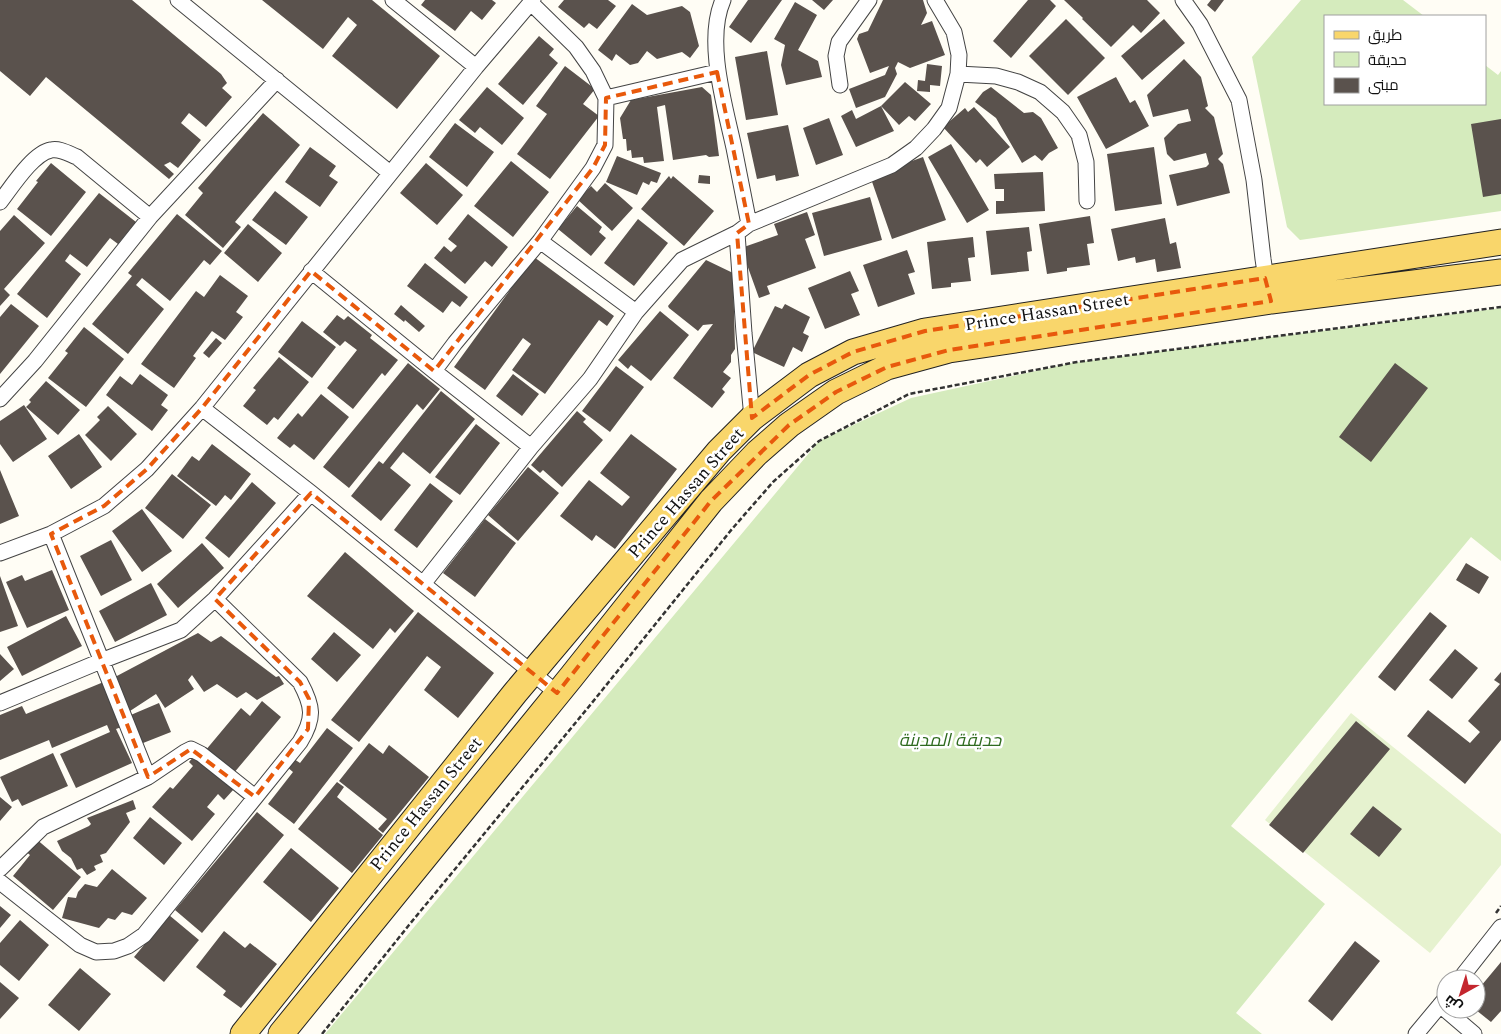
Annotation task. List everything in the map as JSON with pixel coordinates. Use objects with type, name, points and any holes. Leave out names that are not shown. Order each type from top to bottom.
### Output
[{"type":"main road","name":"Prince Hassan Street","points":[[281,1034],[711,501],[757,453],[789,425],[836,392],[887,367],[949,350],[1268,290],[1501,242]]},
{"type":"main road","name":"Prince Hassan Street","points":[[243,1034],[508,701],[719,451],[752,418],[809,375],[854,352],[925,331],[1268,290],[1501,272]]},
{"type":"street","points":[[178,0],[390,173]]},
{"type":"street","points":[[393,0],[476,68]]},
{"type":"street","points":[[723,0],[716,24],[717,72],[734,150],[743,228],[744,333],[752,418]]},
{"type":"street","points":[[840,85],[836,56],[839,42],[869,0]]},
{"type":"street","points":[[423,584],[531,448],[590,379],[636,312],[682,260],[743,228],[892,165],[916,148],[934,129],[949,108],[958,74],[959,55],[954,32],[935,0]]},
{"type":"street","points":[[1183,0],[1200,24],[1239,100],[1254,180],[1268,290]]},
{"type":"street","points":[[0,553],[51,534],[104,506],[147,469],[202,408],[390,173],[532,2],[576,47],[593,71],[606,98],[605,145],[593,168],[540,241],[434,371]]},
{"type":"street","points":[[606,98],[717,72]]},
{"type":"street","points":[[958,74],[996,76],[1018,82],[1040,92],[1063,112],[1080,135],[1086,162],[1086,201]]},
{"type":"street","points":[[0,399],[35,361],[150,217],[277,80]]},
{"type":"street","points":[[0,202],[40,155],[52,150],[66,152],[77,158],[150,217]]},
{"type":"street","points":[[540,241],[636,312]]},
{"type":"street","points":[[311,271],[531,448]]},
{"type":"street","points":[[202,408],[311,493],[558,693]]},
{"type":"street","points":[[0,703],[181,630],[215,599],[311,493]]},
{"type":"street","points":[[51,534],[148,777]]},
{"type":"street","points":[[0,882],[80,945],[96,952],[128,946],[144,935],[300,742],[308,729],[310,714],[308,699],[300,682],[215,599]]},
{"type":"street","points":[[0,869],[43,827],[148,777],[191,749],[201,754],[255,798]]},
{"type":"street","points":[[1468,969],[1501,927]]},
{"type":"street","points":[[1416,1034],[1436,1010]]},
{"type":"street","points":[[1460,1019],[1474,1034]]},
{"type":"path","points":[[322,1034],[732,529],[773,482],[819,441],[909,394],[1077,362],[1501,307]]},
{"type":"highlighted area","points":[[717,72],[749,224],[737,233],[752,418],[809,375],[853,352],[925,331],[1265,278],[1271,301],[949,350],[887,367],[836,392],[789,425],[711,501],[557,693],[311,493],[215,599],[300,682],[309,699],[308,729],[255,797],[191,749],[148,777],[51,534],[104,506],[147,469],[202,408],[311,271],[434,371],[593,168],[605,145],[606,98]]},
{"type":"green space","points":[[1301,0],[1403,0],[1423,15],[1324,15],[1324,105],[1486,105],[1486,66],[1498,75],[1501,71],[1501,211],[1300,240],[1287,227],[1252,57]]},
{"type":"green space","name":"حديقة المدينة","points":[[1501,308],[1501,561],[1471,537],[1231,826],[1325,904],[1236,1013],[1262,1034],[325,1034],[819,441],[911,398],[1072,363]]},
{"type":"green space","points":[[1351,713],[1501,834],[1501,865],[1430,953],[1265,820]]},
{"type":"building","points":[[0,0],[132,0],[221,74],[227,83],[222,88],[232,97],[206,127],[189,113],[181,123],[201,140],[178,168],[170,162],[164,165],[174,174],[169,179],[46,77],[30,96],[0,71]]},
{"type":"building","points":[[262,0],[372,0],[440,56],[397,109],[332,56],[357,25],[348,17],[323,49]]},
{"type":"building","points":[[425,0],[492,0],[496,3],[482,20],[471,11],[455,31],[421,5]]},
{"type":"building","points":[[564,0],[608,0],[616,6],[597,29],[589,23],[584,28],[558,7]]},
{"type":"building","points":[[748,0],[782,0],[751,43],[729,27]]},
{"type":"building","points":[[812,0],[833,0],[824,10]]},
{"type":"building","points":[[883,0],[923,0],[927,13],[921,25],[932,21],[945,55],[910,68],[898,62],[895,68],[897,74],[885,97],[856,108],[849,89],[885,75],[889,66],[870,73],[857,39],[859,34],[868,31]]},
{"type":"building","points":[[1028,0],[1050,0],[1056,6],[1011,58],[993,41]]},
{"type":"building","points":[[1064,0],[1147,0],[1160,13],[1141,33],[1133,25],[1111,47]]},
{"type":"building","points":[[1211,0],[1224,0],[1215,12],[1207,5]]},
{"type":"building","points":[[795,2],[817,15],[798,50],[818,61],[822,77],[786,85],[781,65],[785,45],[774,39]]},
{"type":"building","points":[[632,4],[647,15],[682,6],[690,12],[699,46],[690,58],[682,52],[657,59],[647,51],[638,63],[630,65],[616,54],[612,61],[598,50]]},
{"type":"building","points":[[1066,19],[1105,58],[1068,95],[1029,56]]},
{"type":"building","points":[[1164,19],[1185,43],[1142,80],[1121,56]]},
{"type":"building","points":[[539,36],[554,49],[549,55],[558,63],[523,105],[498,84]]},
{"type":"building","points":[[767,51],[778,115],[746,120],[735,57]]},
{"type":"building","points":[[1184,59],[1201,77],[1208,106],[1205,108],[1214,117],[1223,154],[1218,159],[1223,164],[1230,193],[1177,206],[1169,175],[1206,167],[1209,164],[1206,153],[1174,161],[1167,154],[1164,138],[1178,124],[1191,121],[1188,109],[1153,117],[1147,95]]},
{"type":"building","points":[[927,64],[942,66],[940,86],[930,85],[930,92],[917,91],[918,80],[925,81]]},
{"type":"building","points":[[565,66],[595,89],[583,104],[599,116],[550,179],[517,154],[547,114],[536,106]]},
{"type":"building","points":[[1116,77],[1130,103],[1135,100],[1149,126],[1106,149],[1077,97]]},
{"type":"building","points":[[905,82],[931,104],[915,121],[909,116],[899,125],[881,106]]},
{"type":"building","points":[[487,87],[524,118],[502,145],[480,127],[475,133],[459,120]]},
{"type":"building","points":[[702,87],[711,95],[719,156],[709,157],[706,155],[673,160],[665,105],[657,107],[664,161],[644,163],[643,157],[632,158],[631,150],[627,151],[626,139],[623,139],[620,118],[631,100]]},
{"type":"building","points":[[991,87],[1024,113],[1033,112],[1041,118],[1058,148],[1049,153],[1042,161],[1035,155],[1022,163],[996,118],[975,102],[983,92]]},
{"type":"building","points":[[881,106],[894,131],[856,147],[841,116],[852,110],[856,119]]},
{"type":"building","points":[[974,107],[1010,147],[987,167],[980,159],[976,163],[943,127],[965,108],[968,112]]},
{"type":"building","points":[[263,113],[300,145],[235,222],[241,227],[223,248],[185,215],[203,193],[198,188]]},
{"type":"building","points":[[829,118],[843,155],[816,165],[803,128]]},
{"type":"building","points":[[1501,119],[1501,194],[1483,197],[1471,124]]},
{"type":"building","points":[[455,123],[494,152],[467,187],[429,157]]},
{"type":"building","points":[[788,125],[799,176],[776,181],[775,175],[757,179],[747,133]]},
{"type":"building","points":[[951,144],[989,210],[967,223],[928,157]]},
{"type":"building","points":[[310,147],[336,166],[329,176],[338,182],[320,207],[285,182]]},
{"type":"building","points":[[1154,147],[1162,204],[1115,211],[1107,154]]},
{"type":"building","points":[[617,156],[661,173],[657,183],[651,181],[649,185],[643,182],[637,195],[606,182]]},
{"type":"building","points":[[923,157],[946,220],[892,239],[870,176]]},
{"type":"building","points":[[511,161],[549,192],[513,237],[474,206]]},
{"type":"building","points":[[51,163],[86,192],[51,236],[17,209]]},
{"type":"building","points":[[426,163],[463,195],[437,225],[400,193]]},
{"type":"building","points":[[1043,172],[1045,211],[996,214],[996,201],[1004,201],[1004,189],[995,189],[994,174]]},
{"type":"building","points":[[699,175],[710,176],[710,184],[698,183]]},
{"type":"building","points":[[669,176],[671,179],[673,176],[714,211],[684,246],[641,209]]},
{"type":"building","points":[[605,183],[633,208],[612,231],[578,200],[591,186],[597,192]]},
{"type":"building","points":[[275,191],[308,217],[286,245],[252,220]]},
{"type":"building","points":[[99,193],[136,222],[118,244],[110,238],[87,267],[70,254],[65,261],[81,274],[47,318],[17,294]]},
{"type":"building","points":[[870,197],[882,240],[824,256],[812,213]]},
{"type":"building","points":[[577,206],[602,227],[599,232],[606,238],[591,256],[558,229]]},
{"type":"building","points":[[807,212],[815,235],[805,239],[816,268],[767,286],[770,294],[759,298],[741,248],[778,235],[774,224]]},
{"type":"building","points":[[177,214],[222,251],[210,265],[204,260],[170,301],[142,278],[136,285],[164,309],[128,354],[92,324],[132,276],[128,273]]},
{"type":"building","points":[[468,214],[508,247],[492,267],[485,261],[465,284],[434,258],[444,246],[451,252],[457,246],[448,239]]},
{"type":"building","points":[[14,215],[45,243],[4,289],[10,295],[0,306],[0,231]]},
{"type":"building","points":[[1090,216],[1094,243],[1087,244],[1090,265],[1067,268],[1067,271],[1047,274],[1039,224]]},
{"type":"building","points":[[1165,218],[1170,244],[1176,242],[1181,268],[1157,272],[1155,259],[1136,263],[1135,257],[1118,261],[1111,229]]},
{"type":"building","points":[[638,219],[668,243],[634,286],[604,263]]},
{"type":"building","points":[[248,224],[282,253],[258,282],[224,253]]},
{"type":"building","points":[[1029,227],[1032,251],[1027,252],[1029,271],[991,275],[986,231]]},
{"type":"building","points":[[973,237],[975,257],[968,258],[971,281],[951,283],[951,287],[932,289],[927,242]]},
{"type":"building","points":[[907,250],[915,272],[908,274],[915,294],[878,307],[863,265]]},
{"type":"building","points":[[534,257],[614,316],[607,326],[599,320],[545,394],[512,370],[531,344],[523,338],[485,390],[454,367]]},
{"type":"building","points":[[706,260],[733,273],[735,349],[731,355],[731,362],[723,372],[731,378],[722,389],[725,392],[712,408],[673,378],[713,324],[703,325],[698,331],[668,306]]},
{"type":"building","points":[[425,263],[468,297],[460,307],[452,301],[443,313],[407,286]]},
{"type":"building","points":[[850,271],[859,291],[851,294],[860,315],[825,329],[808,288]]},
{"type":"building","points":[[220,275],[248,296],[236,312],[243,317],[225,340],[212,331],[193,356],[196,358],[174,388],[141,364],[196,291],[204,297]]},
{"type":"building","points":[[11,304],[39,326],[0,374],[0,317]]},
{"type":"building","points":[[785,304],[810,317],[803,333],[809,336],[802,352],[793,347],[784,367],[752,352],[775,306],[782,309]]},
{"type":"building","points":[[401,305],[425,326],[419,332],[405,320],[404,322],[394,314]]},
{"type":"building","points":[[660,311],[689,335],[651,381],[631,365],[628,369],[618,360]]},
{"type":"building","points":[[337,315],[344,320],[348,316],[372,335],[370,338],[398,360],[385,376],[382,373],[353,409],[327,388],[357,350],[345,341],[340,346],[323,332]]},
{"type":"building","points":[[302,321],[336,347],[312,378],[278,352]]},
{"type":"building","points":[[84,327],[124,359],[86,407],[48,378],[68,353],[65,351]]},
{"type":"building","points":[[216,338],[222,343],[209,358],[203,353]]},
{"type":"building","points":[[279,357],[309,382],[278,420],[274,417],[267,425],[243,406],[256,390],[253,388]]},
{"type":"building","points":[[408,363],[440,389],[423,410],[417,404],[349,488],[323,467]]},
{"type":"building","points":[[1395,363],[1428,388],[1371,462],[1339,437]]},
{"type":"building","points":[[616,366],[644,387],[610,432],[582,411]]},
{"type":"building","points":[[140,374],[168,395],[161,405],[168,410],[152,431],[106,395],[120,376],[132,385]]},
{"type":"building","points":[[513,374],[539,394],[522,416],[496,396]]},
{"type":"building","points":[[46,381],[80,410],[58,435],[26,407],[31,402],[29,400]]},
{"type":"building","points":[[441,391],[475,419],[430,474],[403,452],[390,468],[411,485],[381,521],[351,496],[379,461],[383,464]]},
{"type":"building","points":[[321,394],[349,417],[314,460],[294,444],[290,448],[277,438],[298,413],[302,417]]},
{"type":"building","points":[[24,405],[47,439],[13,462],[0,444],[0,421]]},
{"type":"building","points":[[108,406],[137,434],[111,461],[85,435],[100,420],[97,417]]},
{"type":"building","points":[[577,411],[586,419],[583,422],[603,440],[562,487],[543,470],[540,473],[531,465]]},
{"type":"building","points":[[476,424],[500,443],[460,495],[435,477]]},
{"type":"building","points":[[79,434],[102,467],[71,489],[48,456]]},
{"type":"building","points":[[631,434],[677,469],[615,549],[596,535],[592,541],[560,516],[589,480],[622,506],[630,497],[600,473]]},
{"type":"building","points":[[212,444],[251,474],[231,500],[225,495],[216,506],[177,476],[192,456],[199,461]]},
{"type":"building","points":[[528,467],[559,493],[518,541],[488,515]]},
{"type":"building","points":[[0,470],[19,516],[0,524]]},
{"type":"building","points":[[172,474],[211,505],[183,539],[145,508]]},
{"type":"building","points":[[252,482],[276,503],[229,558],[205,538]]},
{"type":"building","points":[[430,483],[453,501],[417,548],[394,530]]},
{"type":"building","points":[[142,509],[172,551],[142,572],[112,531]]},
{"type":"building","points":[[485,519],[516,543],[475,597],[443,573]]},
{"type":"building","points":[[111,540],[132,580],[101,596],[80,556]]},
{"type":"building","points":[[202,543],[224,568],[178,608],[157,584]]},
{"type":"building","points":[[345,552],[414,611],[395,633],[390,628],[373,649],[307,596]]},
{"type":"building","points":[[1466,563],[1489,577],[1479,594],[1456,580]]},
{"type":"building","points":[[52,570],[69,610],[27,628],[6,582],[22,575],[25,581]]},
{"type":"building","points":[[0,576],[18,626],[0,632]]},
{"type":"building","points":[[151,583],[167,615],[115,642],[99,611]]},
{"type":"building","points":[[418,612],[494,673],[458,718],[424,690],[441,667],[427,656],[359,742],[331,720]]},
{"type":"building","points":[[1430,612],[1447,626],[1395,691],[1378,677]]},
{"type":"building","points":[[66,616],[82,646],[22,676],[7,647]]},
{"type":"building","points":[[334,632],[361,655],[337,682],[311,659]]},
{"type":"building","points":[[198,633],[211,642],[221,636],[276,677],[279,676],[284,684],[257,700],[246,692],[237,698],[217,684],[204,692],[192,675],[188,680],[194,689],[165,708],[156,694],[130,711],[115,677]]},
{"type":"building","points":[[1455,649],[1478,668],[1452,699],[1429,680]]},
{"type":"building","points":[[0,654],[14,669],[0,681]]},
{"type":"building","points":[[1501,672],[1501,740],[1465,784],[1407,736],[1428,710],[1470,743],[1480,732],[1468,721],[1500,684],[1494,680]]},
{"type":"building","points":[[106,681],[124,726],[116,729],[132,763],[76,788],[60,754],[110,732],[107,725],[52,748],[49,740],[0,760],[0,715],[22,706],[26,714]]},
{"type":"building","points":[[262,701],[281,717],[233,774],[205,751],[241,708],[250,716]]},
{"type":"building","points":[[159,703],[171,732],[138,745],[126,717]]},
{"type":"building","points":[[1356,721],[1390,749],[1303,853],[1269,825]]},
{"type":"building","points":[[327,728],[353,748],[294,824],[268,804],[293,772],[287,767],[294,759],[300,763]]},
{"type":"building","points":[[369,743],[383,754],[389,745],[429,777],[383,833],[378,829],[387,819],[339,781]]},
{"type":"building","points":[[53,753],[68,786],[22,806],[18,799],[12,802],[0,777]]},
{"type":"building","points":[[195,755],[234,789],[224,800],[218,794],[207,807],[215,814],[192,841],[152,807],[170,787],[173,789],[193,766],[189,762]]},
{"type":"building","points":[[337,782],[344,787],[337,797],[383,835],[352,873],[298,829]]},
{"type":"building","points":[[0,797],[12,807],[0,821]]},
{"type":"building","points":[[133,800],[136,809],[126,813],[130,822],[106,853],[100,855],[103,862],[94,866],[96,870],[87,875],[82,868],[77,870],[71,858],[62,851],[57,841],[89,826],[91,824],[87,818]]},
{"type":"building","points":[[1373,806],[1402,829],[1379,857],[1350,834]]},
{"type":"building","points":[[257,812],[284,835],[202,933],[175,910]]},
{"type":"building","points":[[150,817],[182,843],[164,865],[133,838]]},
{"type":"building","points":[[35,838],[81,877],[53,910],[13,876],[30,855],[24,850]]},
{"type":"building","points":[[291,848],[339,888],[311,922],[263,882]]},
{"type":"building","points":[[112,869],[147,898],[132,915],[122,912],[115,920],[108,918],[99,928],[62,918],[68,897],[76,898],[78,892],[85,884],[97,887]]},
{"type":"building","points":[[0,906],[11,915],[0,928]]},
{"type":"building","points":[[169,915],[199,940],[164,982],[134,957]]},
{"type":"building","points":[[20,920],[49,945],[19,981],[0,965],[0,943]]},
{"type":"building","points":[[224,931],[245,948],[250,943],[277,964],[241,1008],[223,995],[226,991],[196,967]]},
{"type":"building","points":[[1355,941],[1380,961],[1332,1021],[1308,1001]]},
{"type":"building","points":[[1501,962],[1501,1011],[1491,1022],[1486,1018],[1486,980]]},
{"type":"building","points":[[80,968],[111,994],[79,1031],[48,1005]]},
{"type":"building","points":[[0,982],[19,998],[0,1019]]}]
